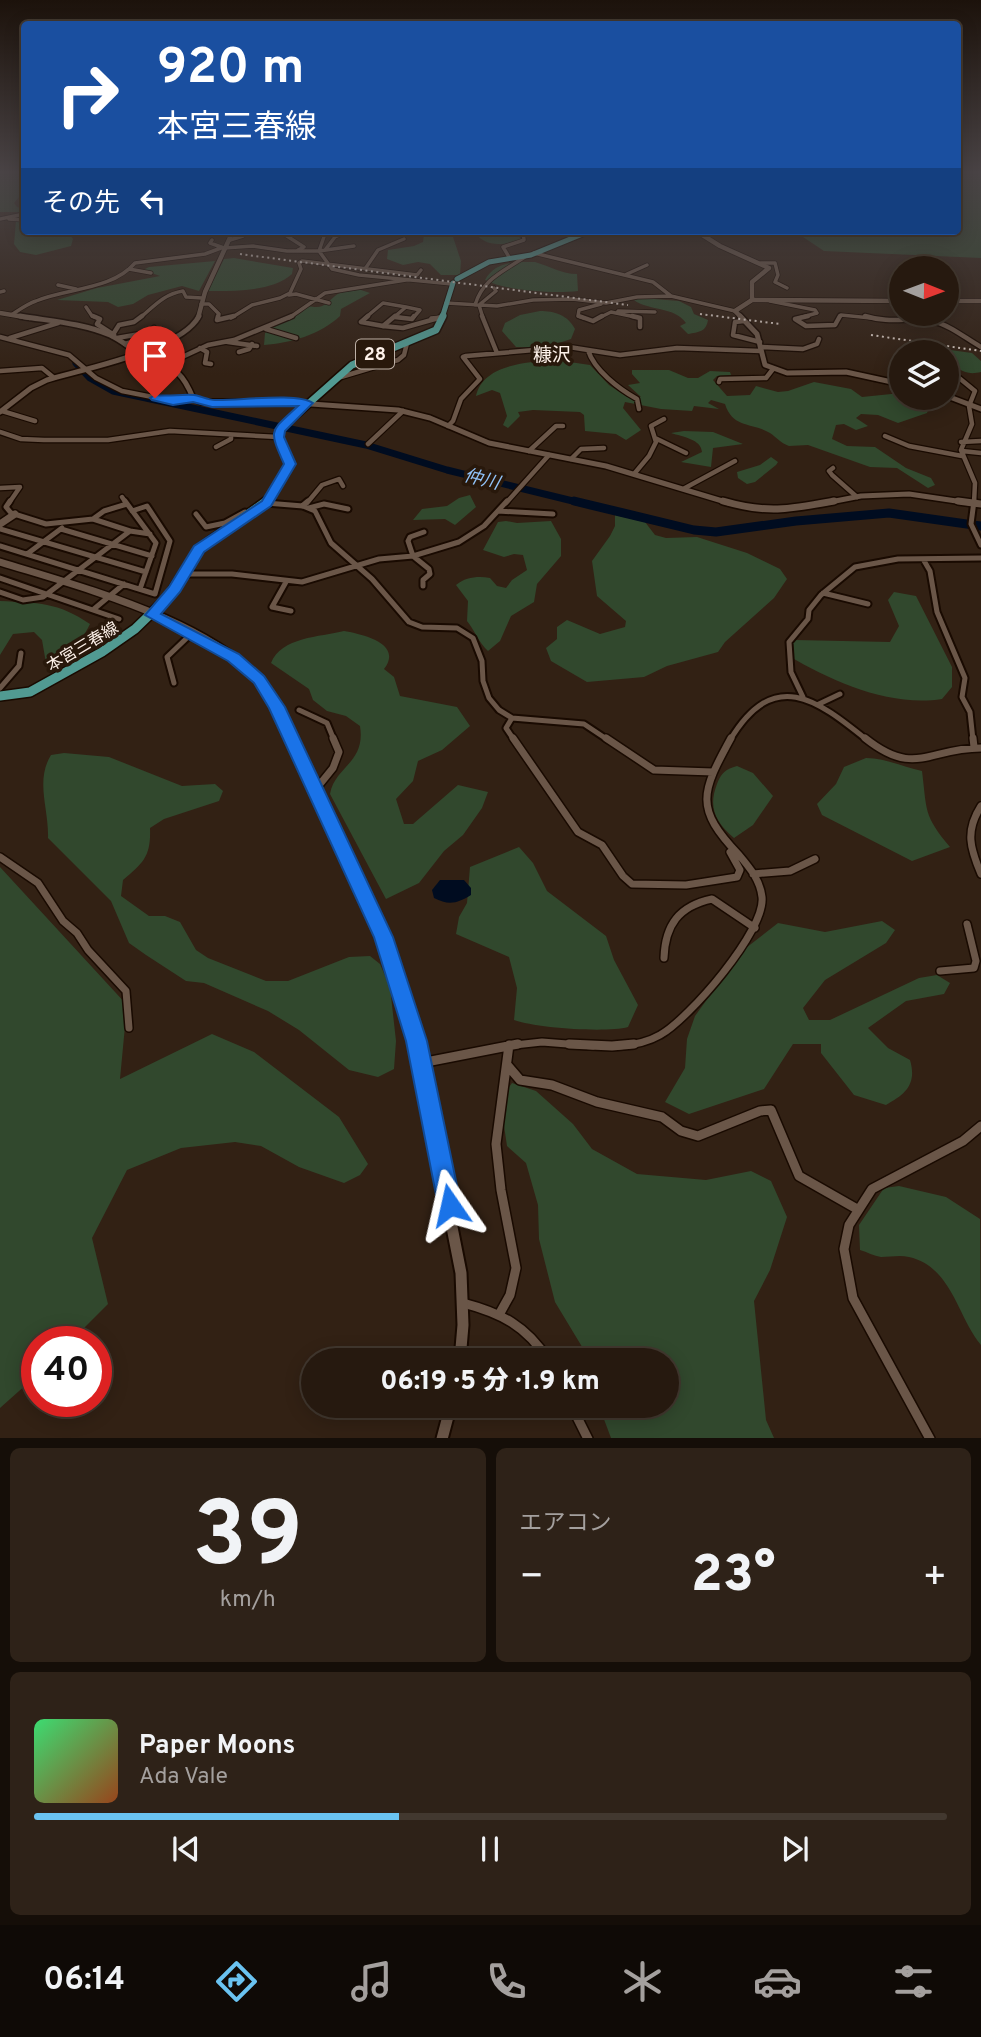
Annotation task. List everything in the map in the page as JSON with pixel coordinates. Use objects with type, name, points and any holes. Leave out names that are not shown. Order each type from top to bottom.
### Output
[{"type":"main road","points":[[442,317],[454,282],[483,264],[509,257],[526,256],[564,241]]},
{"type":"main road","name":"28","points":[[281,430],[333,380],[367,357],[433,332],[439,328],[442,317]]},
{"type":"main road","name":"本宮三春線","points":[[0,696],[24,694],[43,686],[117,642],[152,615],[169,596],[199,549],[263,506],[290,464],[281,430]]},
{"type":"street","points":[[211,241],[210,243],[224,248]]},
{"type":"street","points":[[1,412],[31,388],[53,377],[139,353],[188,332],[198,319],[202,301],[229,241]]},
{"type":"street","points":[[295,241],[304,247],[299,251]]},
{"type":"street","points":[[320,241],[319,251],[332,269],[406,281],[454,282]]},
{"type":"street","points":[[325,250],[334,241]]},
{"type":"street","points":[[365,269],[378,250],[399,241]]},
{"type":"street","points":[[509,257],[503,247],[521,241]]},
{"type":"street","points":[[712,241],[770,269],[752,282],[752,300]]},
{"type":"street","points":[[11,315],[35,301],[81,290],[129,269],[135,263],[205,254],[224,248],[253,246],[272,250],[319,251],[354,246]]},
{"type":"street","points":[[534,253],[653,282],[671,296]]},
{"type":"street","points":[[498,353],[489,338],[477,305],[480,291],[490,278],[526,256]]},
{"type":"street","points":[[289,295],[302,261],[417,275],[421,270]]},
{"type":"street","points":[[761,263],[775,263],[778,275],[775,282],[787,288]]},
{"type":"street","points":[[627,274],[648,265]]},
{"type":"street","points":[[129,269],[151,273]]},
{"type":"street","points":[[477,305],[496,291],[490,278]]},
{"type":"street","points":[[165,365],[200,348],[266,329],[295,315],[313,300],[337,289],[406,281]]},
{"type":"street","points":[[58,285],[81,290]]},
{"type":"street","points":[[114,336],[119,325],[136,321],[142,313],[152,310],[166,294],[183,291],[186,297],[214,307],[219,314],[217,320],[224,321],[242,313],[250,305],[289,295],[296,294],[329,303]]},
{"type":"street","points":[[655,312],[613,312],[593,321],[578,316],[579,310],[603,303],[671,296],[736,311],[754,331],[762,361],[774,369],[792,373],[853,372],[889,381]]},
{"type":"street","points":[[446,303],[498,306],[542,299],[603,303]]},
{"type":"street","points":[[736,311],[752,300],[889,301]]},
{"type":"street","points":[[770,301],[785,306],[814,309],[817,313],[815,315],[795,319],[806,326],[835,325],[841,315],[853,313],[866,314],[887,322],[929,320],[945,324],[981,347]]},
{"type":"street","points":[[959,301],[981,301]]},
{"type":"street","points":[[395,317],[412,319],[420,309],[383,303],[361,322],[411,328],[428,318],[442,317]]},
{"type":"street","points":[[86,307],[92,316],[100,319],[97,324],[125,344],[183,374],[193,398]]},
{"type":"street","points":[[383,326],[406,307]]},
{"type":"street","points":[[613,312],[640,318],[640,327]]},
{"type":"street","points":[[0,313],[114,336],[146,333],[154,328]]},
{"type":"street","points":[[744,321],[735,322],[733,334],[760,347]]},
{"type":"street","points":[[8,339],[58,323]]},
{"type":"street","points":[[104,327],[123,323]]},
{"type":"street","points":[[266,329],[296,338]]},
{"type":"street","points":[[0,337],[69,355],[100,381],[122,391],[173,401],[193,398],[212,404],[272,401],[403,411],[489,443],[635,474],[722,502],[761,510],[783,510],[857,497],[920,495],[977,503]]},
{"type":"street","points":[[125,344],[142,339],[148,342],[158,339]]},
{"type":"street","points":[[448,426],[453,421],[461,399],[480,379],[480,375],[464,356],[569,347],[628,355],[677,348],[803,349],[817,344],[819,339]]},
{"type":"street","points":[[226,342],[255,345],[239,352]]},
{"type":"street","points":[[333,380],[398,360],[404,355],[407,343]]},
{"type":"street","points":[[200,348],[209,352],[205,363],[211,364]]},
{"type":"street","points":[[588,350],[595,366],[610,378],[614,387],[637,399],[639,410]]},
{"type":"street","points":[[0,371],[42,368],[53,377]]},
{"type":"street","points":[[719,382],[722,377],[766,378],[774,369]]},
{"type":"street","points":[[959,378],[975,391],[970,404],[972,424],[961,442],[962,453],[978,485],[977,503],[970,525],[981,545]]},
{"type":"street","points":[[959,400],[981,409]]},
{"type":"street","points":[[368,444],[403,411]]},
{"type":"street","points":[[1,412],[35,421]]},
{"type":"street","points":[[635,474],[649,456],[655,438],[650,426],[664,419]]},
{"type":"street","points":[[529,451],[556,426],[563,426]]},
{"type":"street","points":[[0,432],[21,439],[108,440],[170,431],[231,435],[281,430]]},
{"type":"street","points":[[216,447],[231,439],[231,435]]},
{"type":"street","points":[[885,436],[909,446],[981,453]]},
{"type":"street","points":[[655,438],[662,440],[677,453],[686,453]]},
{"type":"street","points":[[961,442],[981,441]]},
{"type":"street","points":[[571,459],[583,449],[604,448]]},
{"type":"street","points":[[183,574],[232,574],[286,582],[310,580],[379,559],[413,556],[459,542],[484,527],[549,455]]},
{"type":"street","points":[[685,488],[735,461]]},
{"type":"street","points":[[833,468],[829,471],[832,475],[857,497]]},
{"type":"street","points":[[305,507],[326,481],[338,479],[343,486]]},
{"type":"street","points":[[0,488],[20,486],[6,507],[15,514],[46,524],[93,519],[130,531],[150,534]]},
{"type":"street","points":[[122,497],[156,543],[141,589]]},
{"type":"street","points":[[93,519],[104,511],[127,504]]},
{"type":"street","points":[[196,513],[206,527],[225,523],[253,508],[263,506],[305,507],[324,504],[348,509]]},
{"type":"street","points":[[0,546],[155,594],[170,541],[147,506],[132,510]]},
{"type":"street","points":[[305,507],[315,512],[331,542],[409,622],[422,627],[457,628],[473,638],[482,661],[489,698],[499,710],[512,718],[584,724],[654,770],[713,772]]},
{"type":"street","points":[[498,511],[553,514]]},
{"type":"street","points":[[0,526],[15,514]]},
{"type":"street","points":[[27,554],[70,522]]},
{"type":"street","points":[[0,526],[146,572]]},
{"type":"street","points":[[61,529],[152,556]]},
{"type":"street","points":[[0,592],[23,600],[39,599],[65,583],[130,531]]},
{"type":"street","points":[[423,586],[423,580],[430,574],[429,569],[413,556],[408,537],[424,532]]},
{"type":"street","points":[[803,697],[802,688],[791,672],[789,642],[808,619],[809,610],[823,593],[851,569],[865,564],[923,559],[981,558]]},
{"type":"street","points":[[421,1063],[509,1045],[554,1042],[622,1045],[651,1040],[685,1017],[755,928],[762,901],[762,893],[753,874],[723,839],[708,814],[706,797],[713,772],[729,740],[743,719],[761,706],[781,697],[803,697],[819,704],[881,751],[898,758],[929,760],[978,748],[970,712],[962,697],[965,678],[937,612],[930,571],[923,559]]},
{"type":"street","points":[[0,562],[110,596],[152,615],[233,657],[251,671],[265,688],[316,789],[384,937],[421,1063],[458,1250],[463,1303],[461,1348]]},
{"type":"street","points":[[0,578],[94,608],[119,619]]},
{"type":"street","points":[[286,582],[272,607],[291,611]]},
{"type":"street","points":[[94,608],[124,584]]},
{"type":"street","points":[[823,593],[868,604]]},
{"type":"street","points":[[174,683],[167,657],[191,634]]},
{"type":"street","points":[[0,688],[19,666],[21,653]]},
{"type":"street","points":[[819,704],[840,694]]},
{"type":"street","points":[[299,710],[327,723],[339,752],[333,768],[316,789]]},
{"type":"street","points":[[512,718],[506,728],[546,788],[578,832],[602,845],[612,856],[622,876],[632,884],[690,884],[731,880],[737,877],[740,870],[730,852]]},
{"type":"street","points":[[981,806],[969,825],[969,841],[981,874]]},
{"type":"street","points":[[0,857],[38,883],[63,921],[77,933],[88,950],[122,985],[129,1001],[129,1028]]},
{"type":"street","points":[[753,874],[790,871],[815,859]]},
{"type":"street","points":[[664,958],[663,939],[668,928],[691,903],[712,899],[755,928]]},
{"type":"street","points":[[940,971],[974,968],[976,961],[967,924]]},
{"type":"street","points":[[500,1313],[510,1295],[516,1268],[501,1190],[496,1144],[509,1045]]},
{"type":"street","points":[[508,1066],[520,1080],[552,1085],[597,1102],[662,1117],[687,1134],[705,1135],[760,1111],[771,1110],[799,1176],[857,1209]]},
{"type":"street","points":[[930,1438],[853,1298],[844,1249],[849,1225],[872,1189],[962,1141],[981,1126]]},
{"type":"street","points":[[463,1303],[500,1313],[525,1329],[541,1348]]},
{"type":"street","points":[[442,1438],[447,1418]]},
{"type":"street","points":[[578,1418],[588,1438]]},
{"type":"green space","points":[[14,241],[72,241],[71,246],[36,255],[20,252]]},
{"type":"green space","points":[[454,241],[461,261],[460,275],[441,275],[430,264],[418,262],[403,265],[387,259],[388,250],[423,242]]},
{"type":"green space","points":[[486,241],[515,241],[494,244]]},
{"type":"green space","points":[[809,241],[981,241],[981,258],[824,251]]},
{"type":"green space","points":[[234,258],[293,268],[292,274],[284,280],[263,287],[208,291],[224,259]]},
{"type":"green space","points":[[215,261],[199,291],[182,286],[118,307],[108,302],[57,300],[97,288],[160,276],[143,270],[149,267]]},
{"type":"green space","points":[[535,262],[577,274],[578,291],[531,291],[505,287],[485,280],[500,266]]},
{"type":"green space","points":[[358,289],[370,293],[341,309],[340,316],[332,323],[294,340],[264,345],[265,333],[299,315],[308,306],[321,307],[340,293]]},
{"type":"green space","points":[[642,298],[679,301],[691,307],[694,314],[708,320],[706,327],[688,334],[680,326],[686,323],[681,318],[634,300]]},
{"type":"green space","points":[[540,311],[555,313],[569,320],[575,329],[571,339],[544,348],[516,347],[502,331],[505,323],[520,315]]},
{"type":"green space","points":[[959,351],[972,353],[981,361],[981,372],[959,369]]},
{"type":"green space","points":[[556,360],[590,365],[609,385],[627,397],[641,397],[628,385],[640,383],[632,370],[669,370],[688,378],[698,378],[710,371],[730,372],[731,375],[717,376],[713,380],[727,396],[750,395],[756,386],[778,392],[814,382],[851,389],[862,397],[889,394],[889,410],[928,410],[927,413],[898,423],[878,415],[861,414],[856,418],[868,426],[856,430],[844,424],[836,425],[832,439],[847,446],[875,447],[906,468],[931,478],[935,485],[928,488],[897,468],[870,467],[808,445],[789,446],[770,433],[738,421],[728,412],[725,404],[711,400],[708,403],[719,409],[694,406],[692,411],[661,409],[625,402],[623,408],[641,430],[626,440],[616,434],[585,431],[584,415],[580,412],[518,412],[520,416],[508,428],[503,425],[507,416],[500,393],[492,390],[476,396],[480,385],[497,371],[533,362]]},
{"type":"green space","points":[[713,432],[743,444],[713,448],[711,467],[681,462],[702,452],[695,441],[671,433]]},
{"type":"green space","points":[[771,457],[778,462],[755,482],[747,484],[738,478],[737,472],[760,465]]},
{"type":"green space","points":[[470,495],[476,507],[455,525],[445,519],[413,520],[422,509],[447,506]]},
{"type":"green space","points":[[615,515],[645,522],[655,535],[666,538],[697,537],[747,553],[780,569],[787,579],[774,598],[725,642],[718,652],[667,666],[644,677],[587,682],[551,661],[546,648],[557,639],[557,627],[567,620],[600,634],[625,627],[626,621],[597,596],[592,561],[615,526]]},
{"type":"green space","points":[[551,521],[561,539],[561,556],[537,584],[534,602],[511,616],[500,641],[488,651],[467,621],[468,601],[456,585],[481,577],[490,578],[497,586],[506,588],[512,580],[527,570],[523,555],[504,557],[483,550],[498,522]]},
{"type":"green space","points":[[894,592],[916,596],[952,667],[952,687],[942,699],[922,701],[882,696],[824,675],[789,656],[790,645],[795,640],[890,642],[899,626],[888,600]]},
{"type":"green space","points":[[0,601],[37,603],[57,608],[90,624],[74,651],[55,662],[46,663],[42,640],[34,632],[13,634],[0,655]]},
{"type":"green space","points":[[344,631],[369,637],[385,646],[389,660],[384,669],[394,677],[400,696],[457,707],[470,726],[442,750],[418,761],[413,781],[396,799],[404,824],[413,824],[458,785],[488,792],[482,808],[463,835],[444,851],[419,883],[386,899],[330,794],[338,777],[359,748],[360,726],[346,716],[327,711],[313,700],[309,689],[271,663],[276,654],[292,643]]},
{"type":"green space","points":[[64,753],[109,757],[182,786],[215,784],[223,791],[219,801],[164,819],[150,828],[145,858],[123,880],[121,896],[149,916],[165,916],[180,922],[196,950],[208,958],[266,981],[288,981],[349,957],[370,956],[380,964],[390,987],[396,1041],[394,1069],[378,1077],[349,1070],[299,1030],[268,1011],[204,983],[186,981],[129,943],[111,901],[48,838],[44,775],[51,755]]},
{"type":"green space","points":[[866,758],[922,771],[928,812],[950,847],[912,861],[822,815],[817,804],[836,784],[844,767]]},
{"type":"green space","points":[[737,766],[753,773],[773,796],[753,825],[734,838],[718,820],[713,800],[720,777]]},
{"type":"green space","points":[[519,847],[533,863],[547,891],[606,936],[614,960],[638,1005],[628,1027],[604,1030],[571,1029],[514,1020],[517,988],[509,957],[456,934],[459,917],[467,903],[470,867]]},
{"type":"green space","points":[[0,867],[127,1005],[120,1079],[212,1034],[254,1052],[339,1117],[368,1164],[360,1175],[344,1183],[299,1167],[261,1146],[235,1142],[181,1148],[127,1170],[92,1238],[108,1304],[86,1326],[21,1326],[21,1389],[0,1408]]},
{"type":"green space","points":[[882,921],[895,930],[886,943],[825,980],[803,1008],[809,1020],[830,1020],[919,978],[937,975],[950,983],[944,994],[906,1001],[868,1028],[888,1048],[910,1060],[911,1082],[899,1097],[886,1105],[854,1095],[821,1053],[821,1044],[793,1044],[764,1089],[689,1114],[665,1102],[685,1068],[687,1039],[695,1016],[742,951],[778,923],[825,932]]},
{"type":"green space","points":[[512,1083],[536,1091],[573,1124],[592,1149],[637,1174],[706,1180],[751,1171],[771,1181],[787,1217],[770,1270],[754,1301],[766,1420],[774,1438],[611,1438],[604,1418],[679,1418],[679,1348],[583,1348],[555,1302],[539,1239],[538,1205],[526,1163],[507,1146],[503,1119],[504,1094]]},
{"type":"green space","points":[[899,1186],[946,1197],[980,1219],[981,1345],[952,1294],[935,1271],[923,1262],[909,1257],[881,1257],[860,1250],[859,1225],[884,1188]]},
{"type":"water","points":[[440,880],[464,880],[471,888],[471,895],[453,902],[434,898],[432,890]]},
{"type":"waterway","name":"仲川","points":[[76,363],[90,378],[113,391],[366,445],[447,470],[581,503]]},
{"type":"waterway","name":"仲川","points":[[574,501],[694,530],[716,532],[796,521],[889,513],[981,526]]},
{"type":"railway","points":[[240,254],[628,305]]},
{"type":"railway","points":[[700,314],[780,324]]},
{"type":"railway","points":[[871,335],[981,351]]},
{"type":"district","name":"糠沢","points":[[552,354]]},
{"type":"route","points":[[155,398],[182,401],[193,398],[212,404],[272,401],[308,403],[279,430],[278,437],[290,464],[267,503],[199,549],[175,589],[152,615],[233,657],[251,671],[271,695],[384,937],[416,1041],[450,1205]]}]
